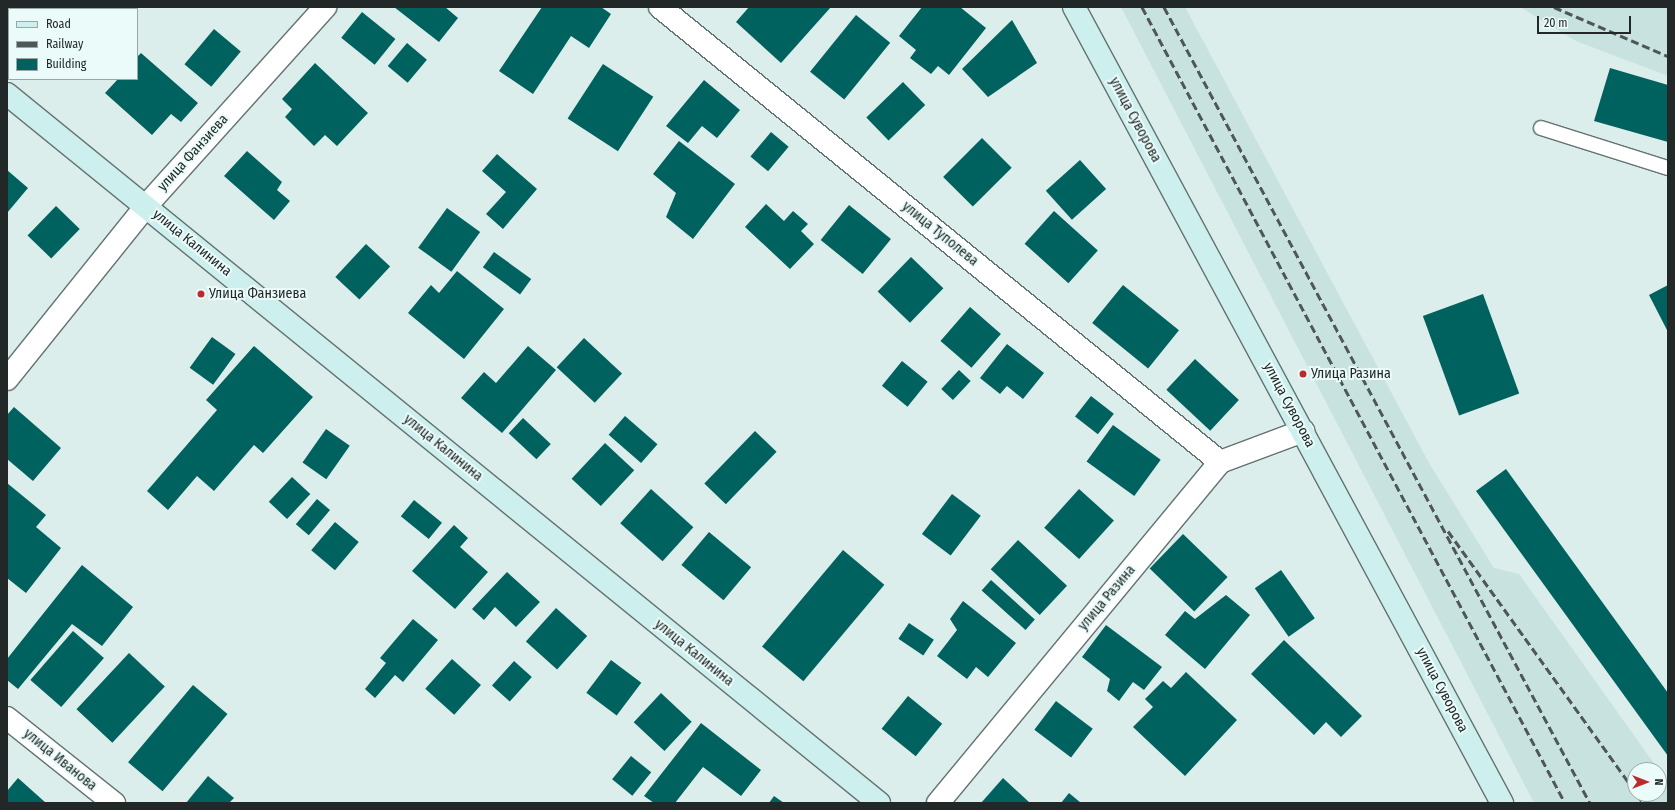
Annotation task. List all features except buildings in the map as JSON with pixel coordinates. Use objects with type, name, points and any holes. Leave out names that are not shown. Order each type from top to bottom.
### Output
[{"type":"street","name":"улица Фанзиева","points":[[7,380],[146,206],[325,7]]},
{"type":"street","name":"улица Туполева","points":[[660,7],[1220,462]]},
{"type":"street","name":"улица Суворова","points":[[1074,7],[1502,803]]},
{"type":"street","name":"улица Калинина","points":[[7,94],[879,803]]},
{"type":"street","name":"улица Разина","points":[[938,803],[1220,462],[1303,431]]},
{"type":"street","name":"улица Иванова","points":[[7,718],[114,803]]},
{"type":"lane","points":[[1541,128],[1668,168]]},
{"type":"shaded area","points":[[1121,7],[1185,7],[1429,463],[1494,568],[1519,574],[1653,762],[1627,762],[1627,802],[1667,802],[1667,782],[1668,803],[1534,803]]},
{"type":"shaded area","points":[[1520,7],[1668,7],[1668,76],[1576,41]]},
{"type":"railway","points":[[1142,7],[1565,803]]},
{"type":"railway","points":[[1164,7],[1590,803]]},
{"type":"railway","points":[[1554,7],[1668,56]]},
{"type":"railway","points":[[1448,531],[1627,780]]},
{"type":"place","name":"Улица Фанзиева","points":[[201,294]]},
{"type":"place","name":"Улица Разина","points":[[1303,374]]}]
